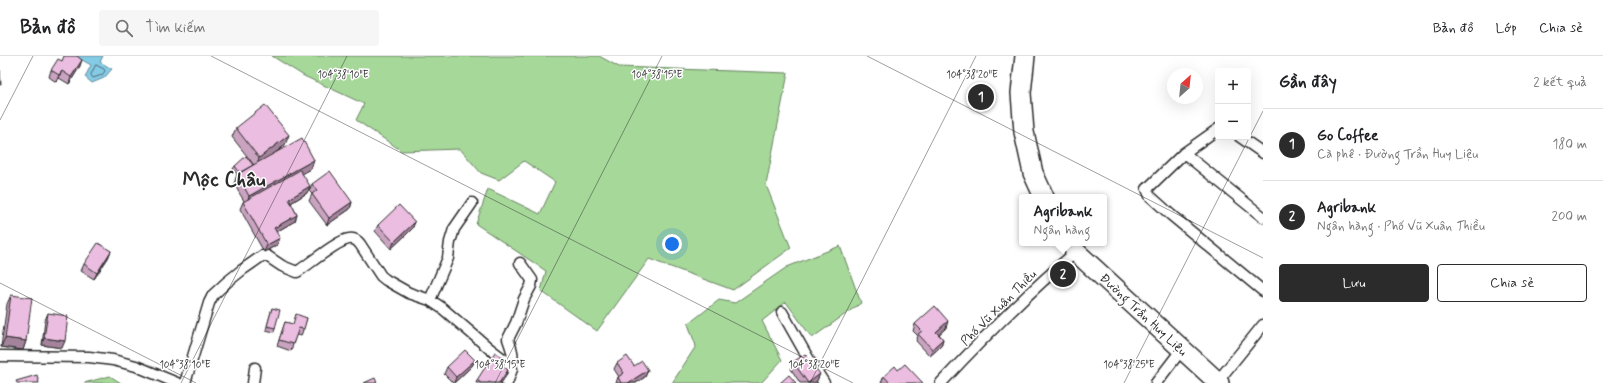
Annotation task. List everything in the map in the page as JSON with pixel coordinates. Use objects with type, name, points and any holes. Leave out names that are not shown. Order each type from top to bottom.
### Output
[{"type":"highway","points":[[1025,56],[1021,93],[1024,132],[1033,173],[1043,194]]},
{"type":"highway","name":"Đường Trần Huy Liệu","points":[[1074,247],[1218,382]]},
{"type":"street","points":[[1215,131],[1184,153],[1147,189],[1150,196],[1206,245],[1263,291]]},
{"type":"street","points":[[1244,140],[1263,153]]},
{"type":"street","points":[[1184,153],[1263,217]]},
{"type":"street","points":[[430,300],[448,258],[452,235],[472,203]]},
{"type":"street","points":[[185,383],[206,310],[213,295],[242,270],[262,256],[267,256],[286,268],[297,272],[338,243],[347,239],[356,240],[360,244],[381,276],[386,280],[410,293],[430,300],[442,308],[511,366]]},
{"type":"street","name":"Phố Vũ Xuân Thiều","points":[[941,383],[1011,310],[1052,272],[1074,247]]},
{"type":"street","points":[[507,383],[511,374],[511,366],[514,356],[508,339],[516,323],[532,280],[520,263]]},
{"type":"street","points":[[782,312],[824,383]]},
{"type":"street","points":[[1218,382],[1263,325]]},
{"type":"street","points":[[1156,383],[1182,349]]},
{"type":"street","points":[[0,356],[89,357],[113,360],[136,366],[177,383]]},
{"type":"street","points":[[254,383],[255,368]]},
{"type":"green space","points":[[272,56],[599,56],[619,67],[788,73],[766,185],[791,248],[733,290],[649,259],[597,331],[541,291],[546,271],[476,224],[488,189],[540,214],[555,182],[524,161],[499,180],[481,173],[460,149],[402,151],[356,120],[364,104],[304,76]]},
{"type":"green space","points":[[840,246],[861,303],[812,338],[786,302],[762,321],[782,360],[761,383],[672,383],[696,346],[688,324],[719,300],[735,303],[787,267]]},
{"type":"green space","points":[[110,376],[121,383],[84,383]]},
{"type":"water","points":[[75,56],[103,56],[100,62],[112,69],[104,78],[92,83],[85,77],[91,65]]},
{"type":"building","points":[[64,56],[77,56],[82,60],[71,77],[62,71],[59,75],[51,70],[58,59],[62,61]]},
{"type":"building","points":[[265,105],[289,135],[259,158],[236,128]]},
{"type":"building","points":[[302,138],[314,160],[249,196],[237,174]]},
{"type":"building","points":[[246,156],[253,165],[240,173],[235,166]]},
{"type":"building","points":[[300,170],[310,186],[289,199],[297,215],[274,228],[280,238],[267,245],[243,202]]},
{"type":"building","points":[[330,171],[352,202],[329,218],[312,194],[317,190],[312,184]]},
{"type":"building","points":[[399,205],[415,222],[394,242],[378,225]]},
{"type":"building","points":[[98,243],[111,251],[97,273],[84,264]]},
{"type":"building","points":[[11,295],[32,298],[26,341],[5,338]]},
{"type":"building","points":[[935,306],[948,321],[936,332],[943,339],[932,349],[918,334],[922,331],[915,324]]},
{"type":"building","points":[[272,308],[280,310],[275,328],[267,326]]},
{"type":"building","points":[[48,313],[68,316],[65,341],[44,338]]},
{"type":"building","points":[[296,314],[307,318],[304,329],[299,328],[293,344],[279,340],[285,322],[293,324]]},
{"type":"building","points":[[465,350],[475,360],[456,377],[447,367]]},
{"type":"building","points":[[495,352],[504,358],[500,364],[508,370],[499,383],[481,383],[477,380]]},
{"type":"building","points":[[805,354],[820,374],[808,383],[793,362]]},
{"type":"building","points":[[627,356],[634,366],[642,361],[648,370],[628,383],[621,383],[618,377],[624,373],[617,363]]},
{"type":"building","points":[[905,364],[923,383],[890,383],[884,376],[895,366],[898,370]]},
{"type":"building","points":[[37,375],[39,383],[17,383],[16,381]]},
{"type":"building","points":[[789,375],[796,383],[780,383]]},
{"type":"building","points":[[375,378],[377,383],[364,383]]},
{"type":"place","name":"Go Coffee","points":[[981,97]]},
{"type":"place","name":"Agribank","points":[[1063,274]]},
{"type":"district","name":"Mộc Châu","points":[[224,179]]}]
